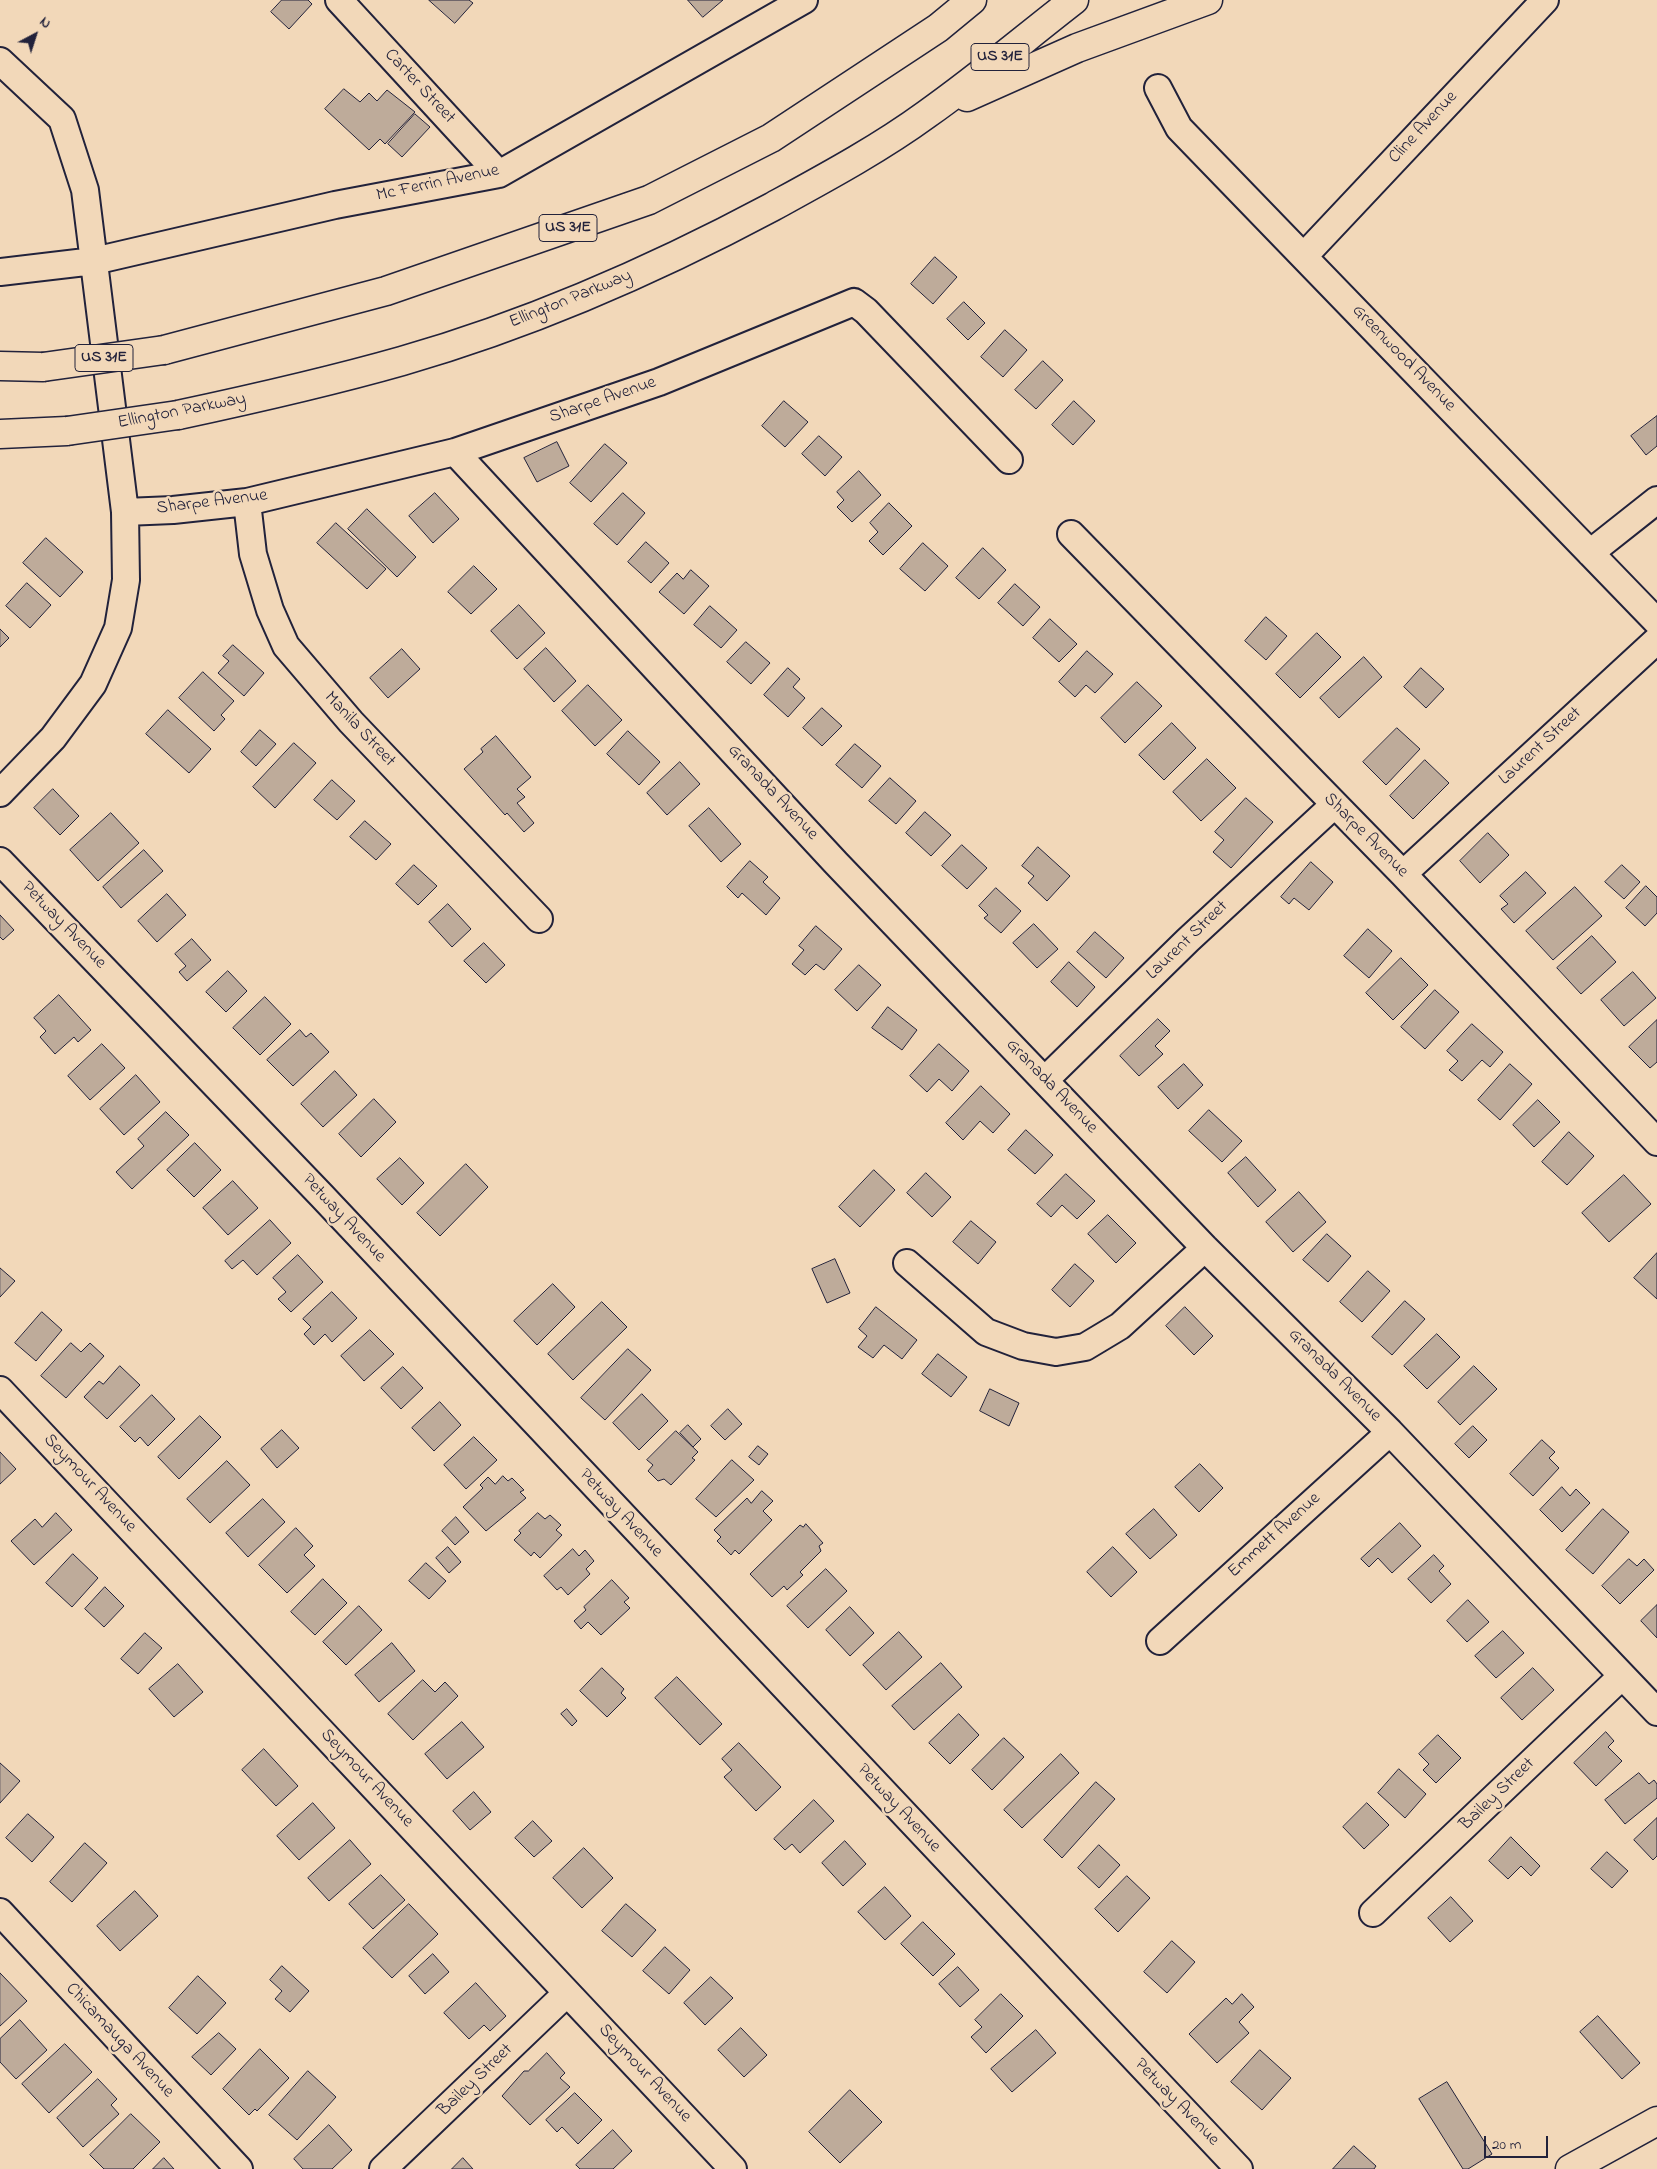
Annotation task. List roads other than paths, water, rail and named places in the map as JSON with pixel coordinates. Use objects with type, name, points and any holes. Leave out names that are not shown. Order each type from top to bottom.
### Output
[{"type":"main road","name":"US 31E","points":[[0,366],[43,367],[164,350],[386,291],[649,200],[771,138],[938,28],[972,0]]},
{"type":"main road","name":"Ellington Parkway","points":[[0,434],[67,432],[178,415],[296,389],[404,361],[534,316],[618,283],[702,244],[830,175],[927,115],[1074,0]]},
{"type":"main road","points":[[927,115],[1077,48],[1208,0]]},
{"type":"main road","points":[[1570,2169],[1657,2121]]},
{"type":"street","name":"Carter Street","points":[[339,0],[499,174]]},
{"type":"street","name":"Mc Ferrin Avenue","points":[[0,272],[94,262],[335,205],[499,174],[804,0]]},
{"type":"street","name":"Cline Avenue","points":[[1304,256],[1545,0]]},
{"type":"street","points":[[0,61],[62,119],[85,190],[126,512],[126,580],[118,628],[93,684],[53,738],[4,782]]},
{"type":"street","name":"Greenwood Avenue","points":[[1158,88],[1179,128],[1657,622]]},
{"type":"street","name":"Sharpe Avenue","points":[[126,512],[173,510],[247,502],[454,452],[659,382],[854,302],[866,311],[1009,460]]},
{"type":"street","name":"Granada Avenue","points":[[454,452],[836,864],[1205,1248],[1390,1432],[1657,1712]]},
{"type":"street","points":[[1590,553],[1657,500]]},
{"type":"street","name":"Manila Street","points":[[247,502],[253,554],[270,610],[286,646],[350,722],[539,919]]},
{"type":"street","name":"Sharpe Avenue","points":[[1071,534],[1403,874],[1657,1142]]},
{"type":"street","name":"Laurent Street","points":[[1403,874],[1657,640]]},
{"type":"street","name":"Laurent Street","points":[[1045,1080],[1188,940],[1334,805]]},
{"type":"street","name":"Petway Avenue","points":[[0,861],[321,1195],[1239,2169]]},
{"type":"street","points":[[907,1263],[986,1332],[1023,1346],[1056,1352],[1085,1347],[1120,1326],[1205,1248]]},
{"type":"street","name":"Seymour Avenue","points":[[1,1393],[733,2169]]},
{"type":"street","name":"Emmett Avenue","points":[[1160,1641],[1390,1432]]},
{"type":"street","name":"Bailey Street","points":[[1373,1913],[1622,1676]]},
{"type":"street","name":"Chicamauga Avenue","points":[[0,1912],[239,2169]]},
{"type":"street","name":"Bailey Street","points":[[384,2169],[567,1993]]}]
